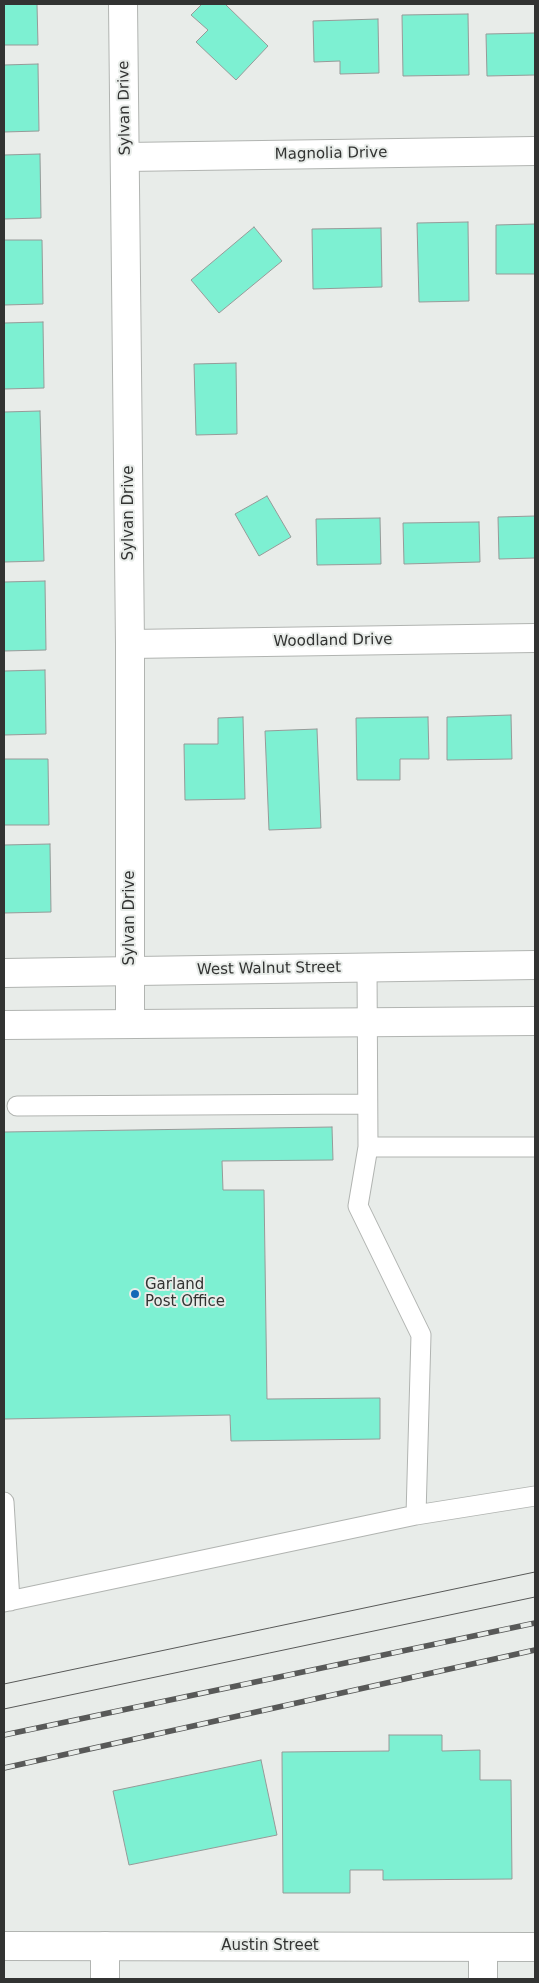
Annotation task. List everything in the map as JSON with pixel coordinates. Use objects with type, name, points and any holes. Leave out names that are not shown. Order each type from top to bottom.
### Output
[{"type":"street","name":"Sylvan Drive","points":[[124,4],[130,644],[130,1022]]},
{"type":"street","name":"Magnolia Drive","points":[[126,157],[535,151]]},
{"type":"street","name":"Woodland Drive","points":[[130,644],[535,638]]},
{"type":"street","name":"West Walnut Street","points":[[4,973],[535,965]]},
{"type":"street","points":[[4,1025],[130,1022],[535,1021]]},
{"type":"street","name":"Austin Street","points":[[4,1946],[535,1947]]},
{"type":"street","points":[[105,1946],[105,1979]]},
{"type":"street","points":[[483,1947],[483,1979]]},
{"type":"lane","points":[[366,968],[368,1147],[358,1206],[421,1335],[416,1515]]},
{"type":"lane","points":[[17,1106],[367,1104]]},
{"type":"lane","points":[[368,1147],[535,1147]]},
{"type":"lane","points":[[4,1502],[7,1602],[416,1515],[535,1496]]},
{"type":"building","points":[[4,4],[37,4],[38,45],[4,45]]},
{"type":"building","points":[[202,4],[225,4],[268,46],[236,80],[196,42],[208,30],[191,15]]},
{"type":"building","points":[[468,14],[469,75],[403,76],[402,15]]},
{"type":"building","points":[[378,19],[379,73],[340,74],[340,61],[314,62],[313,21]]},
{"type":"building","points":[[535,33],[535,75],[487,76],[486,34]]},
{"type":"building","points":[[38,64],[39,131],[4,132],[4,65]]},
{"type":"building","points":[[40,154],[41,218],[4,219],[4,155]]},
{"type":"building","points":[[468,222],[469,301],[419,302],[417,223]]},
{"type":"building","points":[[535,224],[535,274],[496,274],[496,225]]},
{"type":"building","points":[[254,227],[282,261],[219,313],[191,280]]},
{"type":"building","points":[[381,228],[382,287],[313,289],[312,229]]},
{"type":"building","points":[[4,240],[42,240],[43,304],[4,305]]},
{"type":"building","points":[[43,322],[44,388],[4,389],[4,323]]},
{"type":"building","points":[[236,363],[237,434],[196,435],[194,364]]},
{"type":"building","points":[[40,411],[44,561],[4,562],[4,412]]},
{"type":"building","points":[[267,496],[291,537],[259,556],[235,514]]},
{"type":"building","points":[[535,516],[535,558],[499,559],[498,517]]},
{"type":"building","points":[[380,518],[381,564],[317,565],[316,519]]},
{"type":"building","points":[[479,522],[480,562],[404,564],[403,523]]},
{"type":"building","points":[[45,581],[46,650],[4,651],[4,582]]},
{"type":"building","points":[[45,670],[46,734],[4,735],[4,671]]},
{"type":"building","points":[[511,715],[512,759],[447,760],[447,717]]},
{"type":"building","points":[[243,717],[245,799],[185,800],[184,744],[218,744],[218,718]]},
{"type":"building","points":[[428,717],[429,759],[400,759],[400,780],[357,780],[356,718]]},
{"type":"building","points":[[317,729],[321,828],[269,830],[265,731]]},
{"type":"building","points":[[4,759],[48,759],[49,825],[4,825]]},
{"type":"building","points":[[50,844],[51,912],[4,913],[4,845]]},
{"type":"building","name":"Garland Post Office","points":[[332,1127],[333,1160],[222,1161],[223,1190],[264,1190],[267,1399],[380,1398],[380,1439],[231,1441],[230,1415],[4,1419],[4,1132]]},
{"type":"building","points":[[389,1735],[442,1735],[442,1751],[480,1750],[480,1780],[511,1780],[512,1879],[383,1880],[383,1870],[350,1870],[350,1893],[283,1893],[282,1752],[389,1751]]},
{"type":"building","points":[[261,1760],[277,1835],[129,1865],[113,1791]]},
{"type":"tram line","points":[[4,1684],[535,1572]]},
{"type":"tram line","points":[[4,1709],[535,1597]]},
{"type":"railway","points":[[4,1735],[535,1623]]},
{"type":"railway","points":[[4,1768],[535,1650]]},
{"type":"place","name":"Garland Post Office","points":[[135,1294]]}]
